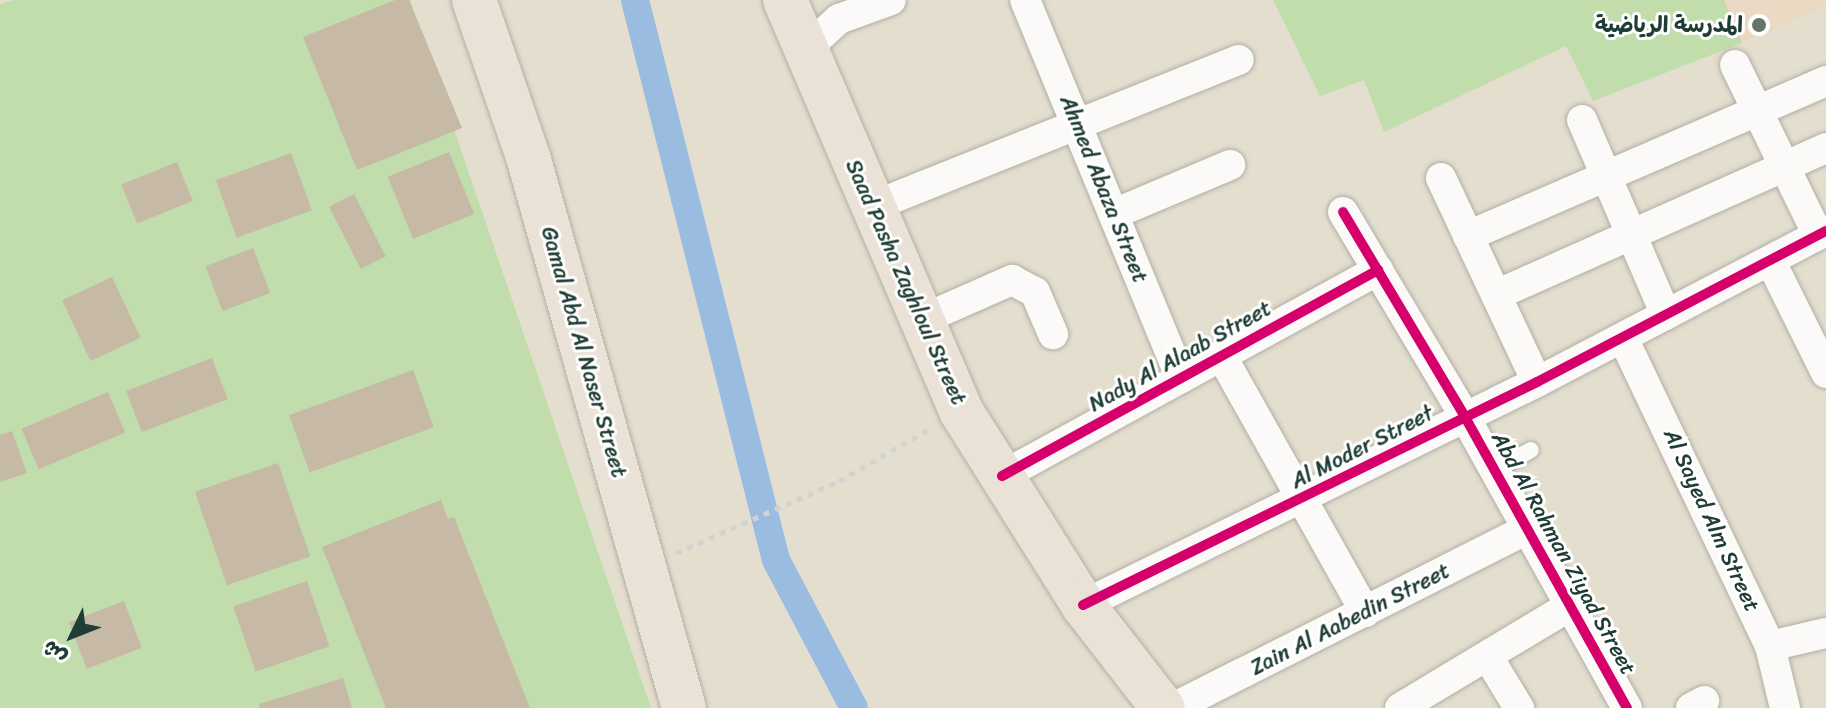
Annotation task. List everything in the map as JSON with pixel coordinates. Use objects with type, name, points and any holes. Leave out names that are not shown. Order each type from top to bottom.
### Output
[{"type":"highway","name":"Gamal Abd Al Naser Street","points":[[474,0],[529,160],[684,708]]},
{"type":"highway","name":"Saad Pasha Zaghloul Street","points":[[785,0],[919,321],[961,411],[1083,605],[1163,708]]},
{"type":"street","points":[[806,49],[839,19],[891,0]]},
{"type":"street","name":"Ahmed Abaza Street","points":[[1025,0],[1116,213],[1181,378]]},
{"type":"street","points":[[871,207],[1239,60]]},
{"type":"street","points":[[1735,65],[1822,233]]},
{"type":"street","points":[[1468,236],[1826,81]]},
{"type":"street","points":[[1582,120],[1666,315]]},
{"type":"street","points":[[1496,295],[1826,148]]},
{"type":"street","points":[[1116,213],[1230,165]]},
{"type":"street","points":[[1441,178],[1537,382]]},
{"type":"street","name":"Abd Al Rahman Ziyad Street","points":[[1343,212],[1465,417],[1627,708]]},
{"type":"street","name":"Al Moder Street","points":[[1083,605],[1537,382],[1822,233]]},
{"type":"street","points":[[1771,262],[1826,373]]},
{"type":"street","name":"Nady Al Alaab Street","points":[[1002,476],[1378,270]]},
{"type":"street","points":[[919,321],[1012,280],[1035,292],[1053,334]]},
{"type":"street","name":"Al Sayed Alm Street","points":[[1623,338],[1770,646],[1785,708]]},
{"type":"street","points":[[1221,355],[1365,612]]},
{"type":"street","name":"Zain Al Aabedin Street","points":[[1173,708],[1528,529]]},
{"type":"street","points":[[1420,703],[1570,606]]},
{"type":"street","points":[[1770,646],[1826,633]]},
{"type":"street","points":[[1488,657],[1519,708]]},
{"type":"lane","points":[[1495,470],[1531,450]]},
{"type":"path","points":[[700,543],[839,481],[961,411]]},
{"type":"shaded area","name":"المدرسة الرياضية","points":[[1724,0],[1826,0],[1826,6],[1742,43]]},
{"type":"green space","points":[[13,0],[410,0],[651,708],[0,708],[0,4]]},
{"type":"green space","points":[[1273,0],[1724,0],[1742,43],[1593,101],[1566,46],[1384,132],[1364,80],[1320,96]]},
{"type":"building","points":[[395,0],[409,0],[462,128],[357,170],[303,37]]},
{"type":"building","points":[[449,152],[474,214],[413,239],[388,177]]},
{"type":"building","points":[[291,153],[312,210],[237,238],[216,180]]},
{"type":"building","points":[[177,162],[193,201],[137,223],[121,184]]},
{"type":"building","points":[[354,194],[386,256],[361,269],[329,207]]},
{"type":"building","points":[[253,248],[270,293],[223,311],[205,266]]},
{"type":"building","points":[[112,277],[140,338],[90,361],[62,300]]},
{"type":"building","points":[[212,358],[228,399],[142,432],[126,391]]},
{"type":"building","points":[[413,370],[434,427],[310,472],[289,415]]},
{"type":"building","points":[[108,392],[125,433],[39,469],[21,429]]},
{"type":"building","points":[[12,431],[27,473],[0,482],[0,435]]},
{"type":"building","points":[[278,463],[310,557],[227,585],[195,492]]},
{"type":"building","points":[[441,500],[448,519],[454,517],[530,708],[386,708],[322,547]]},
{"type":"building","points":[[307,581],[329,646],[256,672],[233,606]]},
{"type":"building","points":[[124,601],[142,648],[87,669],[69,622]]},
{"type":"building","points":[[343,678],[352,708],[260,708],[259,704]]},
{"type":"waterway","points":[[635,0],[776,560],[854,708]]},
{"type":"cycle path","points":[[1343,212],[1465,417],[1627,708]]},
{"type":"cycle path","points":[[1083,605],[1537,382],[1826,231]]},
{"type":"cycle path","points":[[1002,476],[1378,270]]},
{"type":"place","name":"المدرسة الرياضية","points":[[1759,25]]}]
